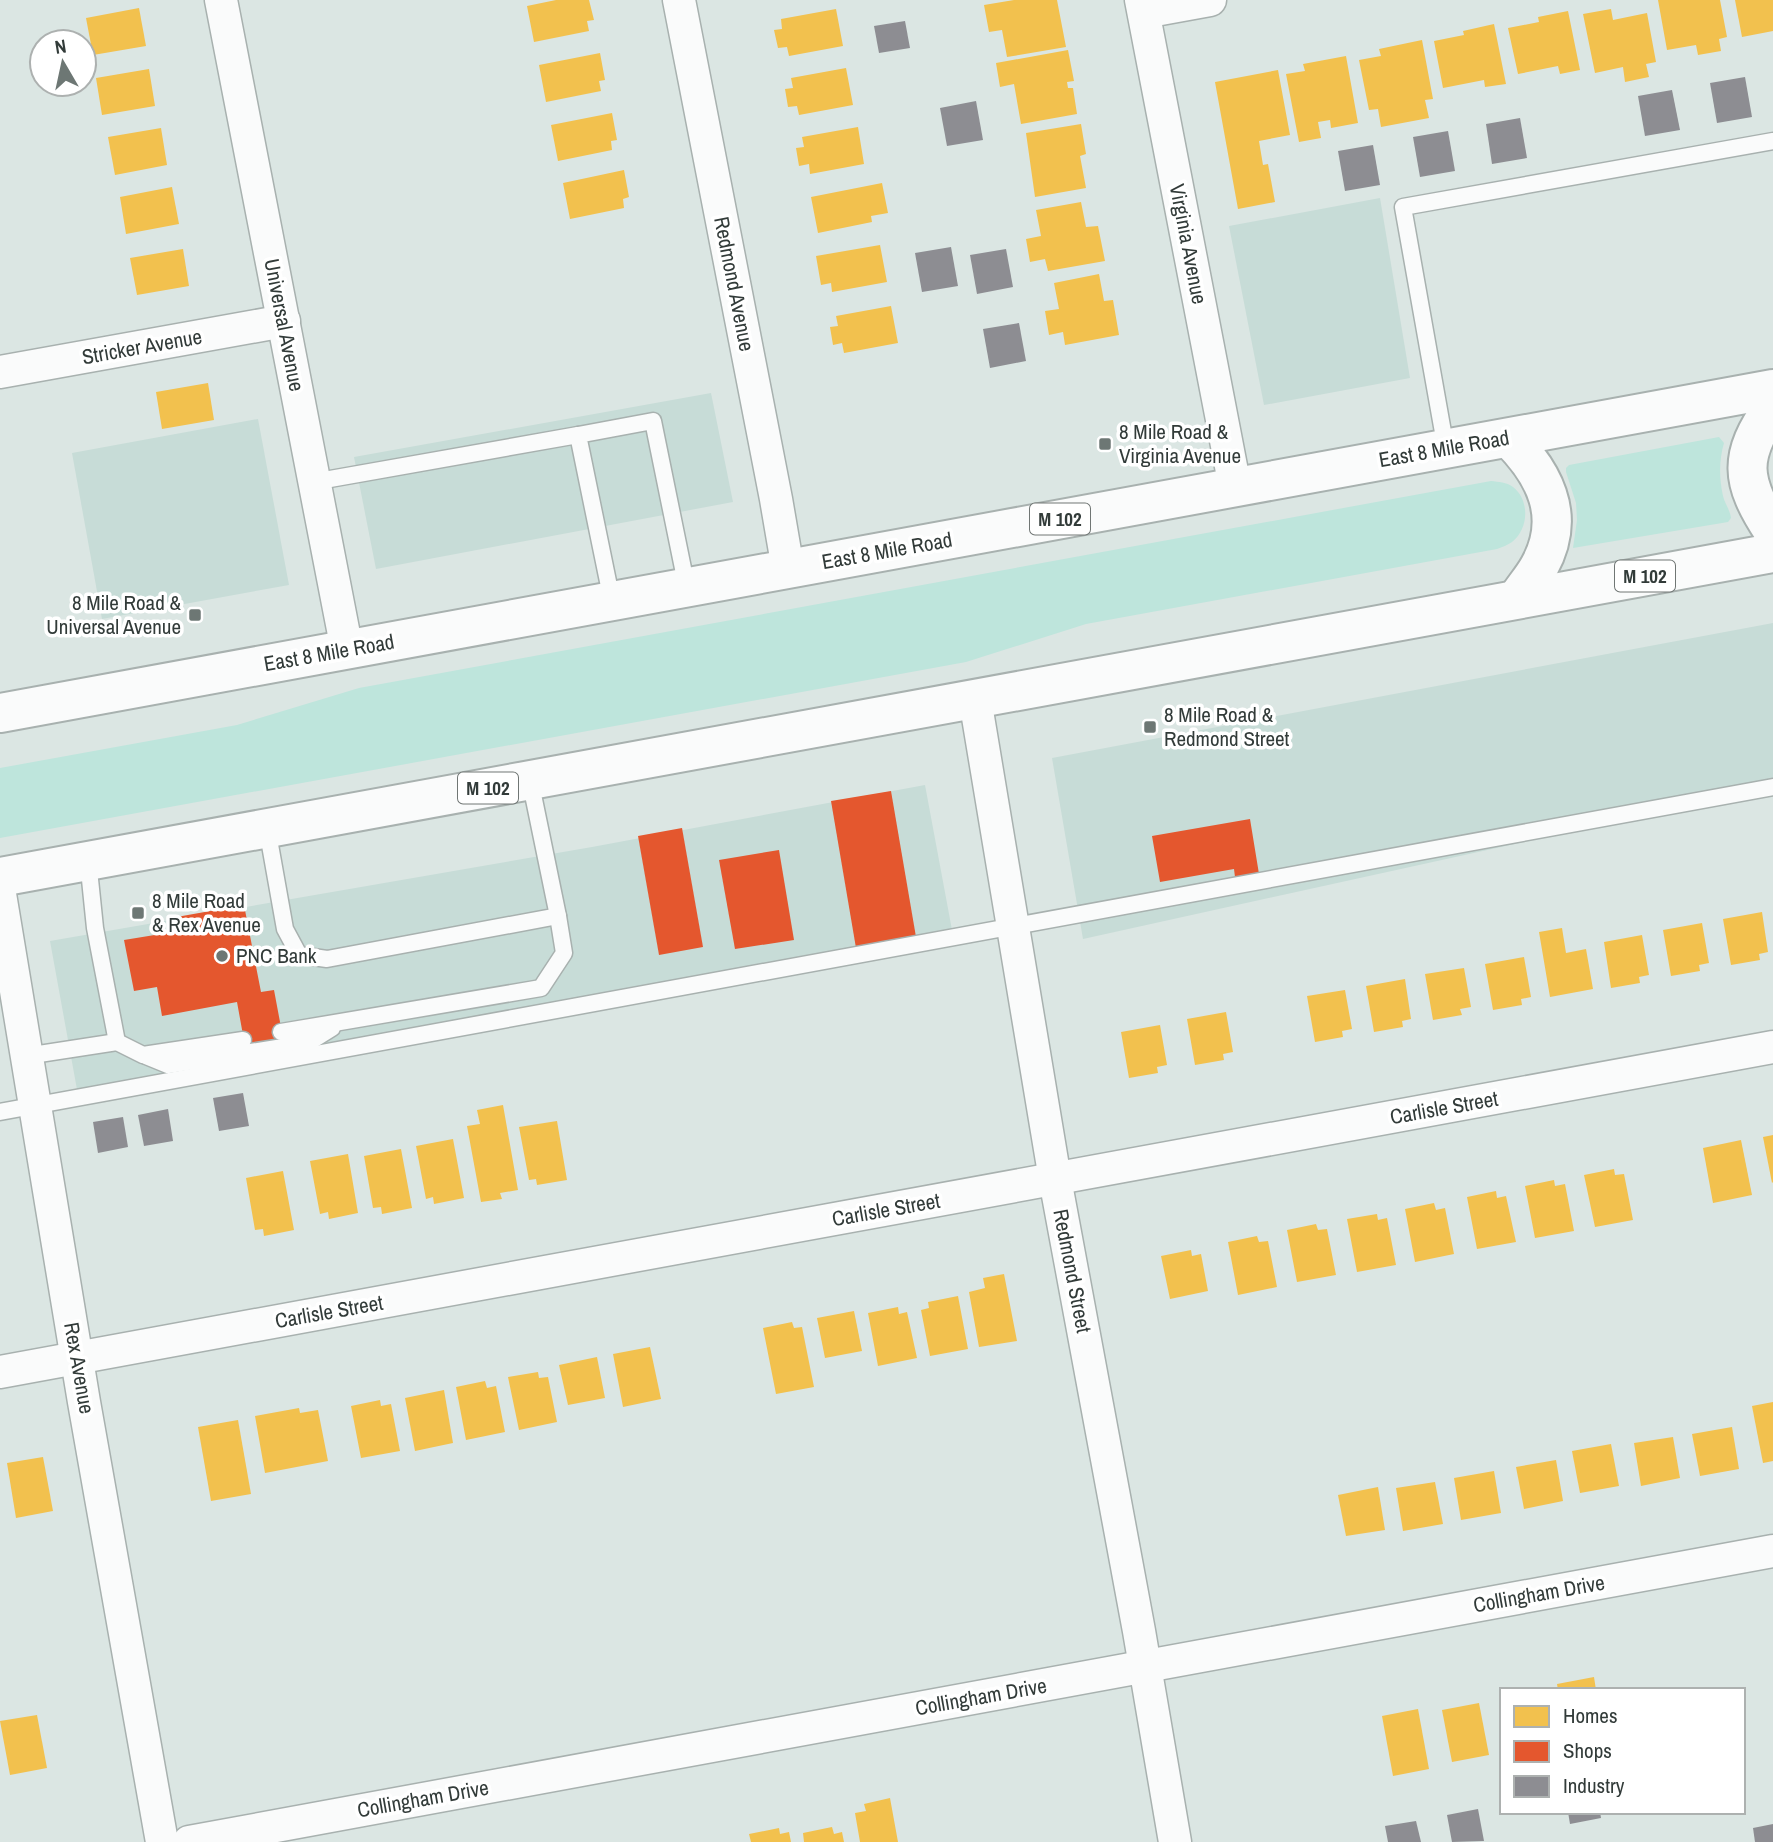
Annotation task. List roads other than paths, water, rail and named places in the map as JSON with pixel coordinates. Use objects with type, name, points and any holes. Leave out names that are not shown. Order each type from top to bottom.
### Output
[{"type":"highway","name":"East 8 Mile Road","points":[[0,713],[1773,388]]},
{"type":"highway","points":[[1773,407],[1756,430],[1748,455],[1747,473],[1752,493],[1773,531]]},
{"type":"highway","points":[[1509,438],[1530,459],[1541,477],[1551,508],[1552,524],[1540,565],[1517,599]]},
{"type":"highway","name":"M 102","points":[[0,877],[1773,553]]},
{"type":"street","name":"Universal Avenue","points":[[221,0],[346,650]]},
{"type":"street","name":"Redmond Avenue","points":[[678,0],[788,569]]},
{"type":"street","points":[[1143,6],[1210,0]]},
{"type":"street","name":"Virginia Avenue","points":[[1143,6],[1235,487]]},
{"type":"street","name":"Stricker Avenue","points":[[0,372],[284,321]]},
{"type":"street","name":"Redmond Street","points":[[975,699],[1055,1180],[1175,1842]]},
{"type":"street","name":"Rex Avenue","points":[[0,894],[77,1358],[162,1842]]},
{"type":"street","name":"Carlisle Street","points":[[0,1373],[1773,1048]]},
{"type":"street","name":"Collingham Drive","points":[[189,1842],[1773,1551]]},
{"type":"lane","points":[[1446,449],[1403,207],[1773,141]]},
{"type":"lane","points":[[313,482],[653,421],[687,588]]},
{"type":"lane","points":[[578,435],[612,601]]},
{"type":"lane","points":[[281,1032],[541,988],[564,953],[530,780]]},
{"type":"lane","points":[[0,1112],[1773,787]]},
{"type":"lane","points":[[267,828],[285,929],[299,955],[327,960],[558,916]]},
{"type":"lane","points":[[88,860],[95,928],[117,1042]]},
{"type":"lane","points":[[26,1056],[117,1042],[168,1065],[308,1043],[341,1023]]},
{"type":"lane","points":[[144,1055],[243,1040]]},
{"type":"place","name":"8 Mile Road & Virginia Avenue","points":[[1105,444]]},
{"type":"place","name":"8 Mile Road & Universal Avenue","points":[[195,615]]},
{"type":"place","name":"8 Mile Road & Redmond Street","points":[[1150,727]]},
{"type":"place","name":"8 Mile Road & Rex Avenue","points":[[138,913]]},
{"type":"place","name":"PNC Bank","points":[[222,956]]}]
